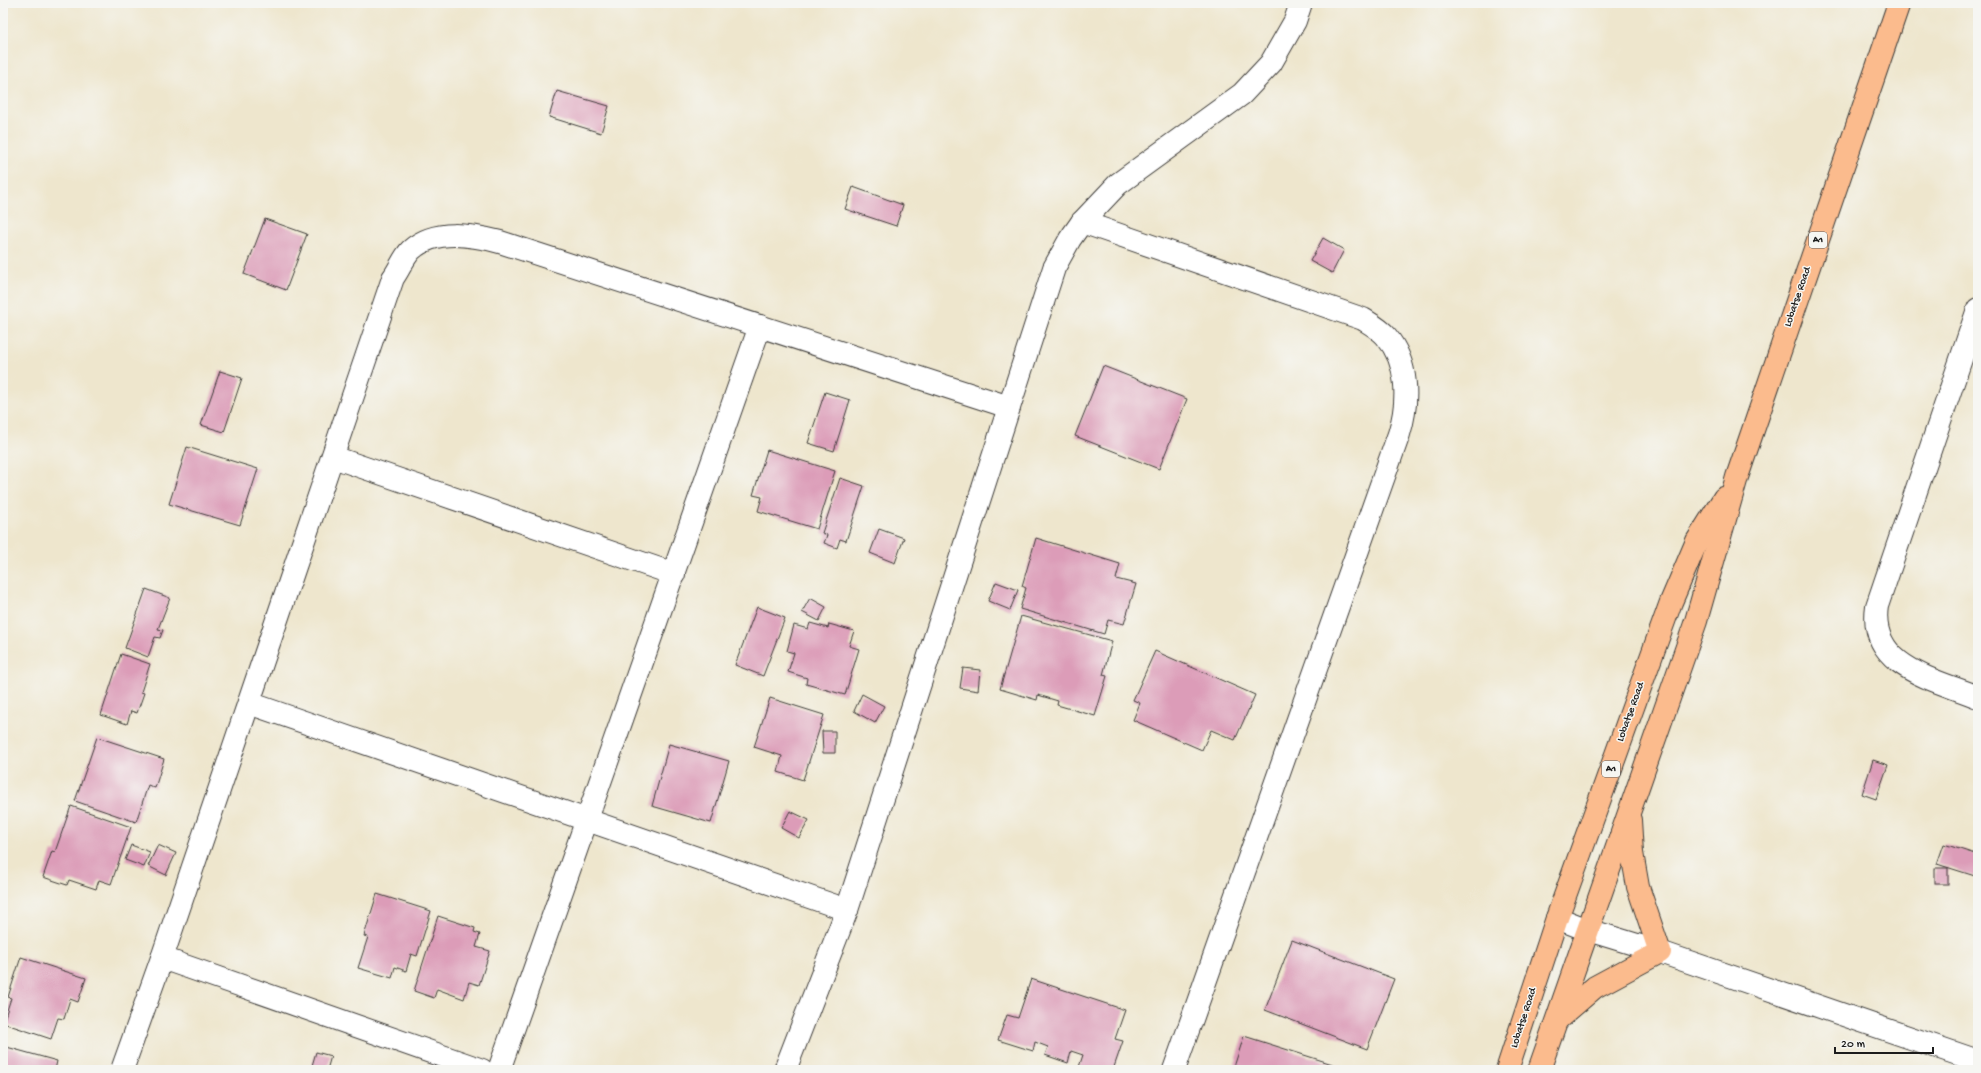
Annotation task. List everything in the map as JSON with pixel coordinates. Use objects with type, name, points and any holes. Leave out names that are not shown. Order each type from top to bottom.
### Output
[{"type":"highway","name":"Lobatse Road","points":[[1540,1070],[1696,621],[1737,477],[1899,3]]},
{"type":"highway","name":"Lobatse Road","points":[[1507,1070],[1557,918],[1671,602],[1698,541],[1737,477]]},
{"type":"highway","points":[[1557,1020],[1595,987],[1660,952],[1638,887],[1632,853],[1630,809]]},
{"type":"street","points":[[785,1070],[847,910],[1054,268],[1070,239],[1082,222],[1118,184],[1242,94],[1271,63],[1295,21],[1301,3]]},
{"type":"street","points":[[1082,222],[1363,319],[1386,336],[1397,354],[1405,380],[1406,395],[1404,417],[1399,434],[1174,1070]]},
{"type":"street","points":[[122,1070],[162,958],[393,278],[411,250],[430,239],[450,234],[478,236],[1009,407]]},
{"type":"street","points":[[1978,310],[1877,606],[1875,619],[1884,647],[1894,659],[1906,668],[1978,696]]},
{"type":"street","points":[[499,1070],[588,820],[760,326]]},
{"type":"street","points":[[333,457],[674,574]]},
{"type":"street","points":[[249,703],[847,910]]},
{"type":"street","points":[[1557,918],[1588,930],[1660,952],[1978,1061]]},
{"type":"street","points":[[162,958],[482,1070]]},
{"type":"building","points":[[557,91],[609,106],[601,133],[549,117]]},
{"type":"building","points":[[853,187],[903,205],[896,226],[845,209]]},
{"type":"building","points":[[265,219],[307,234],[286,290],[244,274]]},
{"type":"building","points":[[1323,238],[1344,250],[1332,273],[1310,261]]},
{"type":"building","points":[[1103,366],[1187,399],[1159,469],[1075,436]]},
{"type":"building","points":[[220,371],[242,378],[224,432],[201,425]]},
{"type":"building","points":[[825,392],[850,400],[834,451],[808,443]]},
{"type":"building","points":[[187,447],[258,469],[240,525],[169,504]]},
{"type":"building","points":[[767,450],[835,471],[817,529],[758,511],[762,497],[753,495]]},
{"type":"building","points":[[840,478],[864,486],[846,541],[840,539],[837,548],[824,543],[827,535],[822,533]]},
{"type":"building","points":[[879,529],[904,538],[895,563],[870,553]]},
{"type":"building","points":[[1036,538],[1120,564],[1116,579],[1136,584],[1124,624],[1108,620],[1104,634],[1020,609],[1026,588],[1022,586]]},
{"type":"building","points":[[996,582],[1018,590],[1010,610],[988,601]]},
{"type":"building","points":[[146,589],[170,598],[158,629],[163,630],[160,638],[155,637],[148,657],[125,648]]},
{"type":"building","points":[[810,598],[826,607],[819,621],[802,612]]},
{"type":"building","points":[[757,607],[785,618],[763,676],[735,665]]},
{"type":"building","points":[[1021,616],[1112,641],[1103,675],[1107,676],[1095,716],[1057,705],[1058,701],[1038,695],[1037,700],[1000,689]]},
{"type":"building","points":[[810,623],[828,628],[829,624],[854,631],[849,646],[859,649],[845,695],[806,684],[807,678],[788,672],[794,653],[787,651],[794,625],[808,629]]},
{"type":"building","points":[[1155,651],[1255,695],[1235,740],[1211,730],[1202,750],[1133,720],[1140,703],[1133,700]]},
{"type":"building","points":[[121,654],[150,664],[141,692],[144,693],[137,713],[131,711],[127,724],[101,715]]},
{"type":"building","points":[[963,668],[980,670],[978,691],[960,688]]},
{"type":"building","points":[[862,694],[884,706],[875,723],[854,711]]},
{"type":"building","points":[[770,698],[824,715],[803,780],[778,772],[782,756],[754,747]]},
{"type":"building","points":[[822,731],[835,731],[835,753],[823,753]]},
{"type":"building","points":[[97,737],[164,759],[155,788],[148,785],[136,822],[75,801]]},
{"type":"building","points":[[669,744],[729,761],[711,823],[652,806]]},
{"type":"building","points":[[1873,760],[1888,765],[1876,799],[1862,794]]},
{"type":"building","points":[[71,806],[131,827],[111,884],[99,880],[96,889],[69,880],[67,885],[43,877],[52,851],[55,852]]},
{"type":"building","points":[[790,811],[809,820],[799,838],[781,828]]},
{"type":"building","points":[[1944,844],[1978,855],[1978,877],[1937,864]]},
{"type":"building","points":[[131,845],[150,852],[144,867],[125,860]]},
{"type":"building","points":[[158,845],[176,853],[166,875],[148,866]]},
{"type":"building","points":[[1935,868],[1948,868],[1948,884],[1935,884]]},
{"type":"building","points":[[377,894],[431,911],[417,956],[411,954],[406,971],[395,967],[392,978],[358,968],[368,937],[364,936]]},
{"type":"building","points":[[438,916],[475,928],[474,932],[480,934],[476,947],[490,951],[479,985],[469,982],[464,999],[437,989],[434,998],[414,991]]},
{"type":"building","points":[[1292,940],[1394,979],[1367,1049],[1265,1010]]},
{"type":"building","points":[[21,957],[86,978],[78,1002],[70,999],[64,1019],[58,1018],[51,1039],[3,1023],[11,998],[8,997]]},
{"type":"building","points":[[1031,979],[1125,1010],[1115,1039],[1123,1041],[1113,1070],[1089,1070],[1079,1067],[1083,1055],[1071,1051],[1068,1063],[1045,1055],[1048,1047],[1035,1042],[1033,1051],[998,1040],[1007,1015],[1018,1018]]},
{"type":"building","points":[[1244,1036],[1345,1068],[1344,1070],[1233,1070]]},
{"type":"building","points":[[3,1046],[57,1061],[55,1070],[3,1070]]},
{"type":"building","points":[[316,1052],[331,1056],[327,1070],[311,1069]]}]
